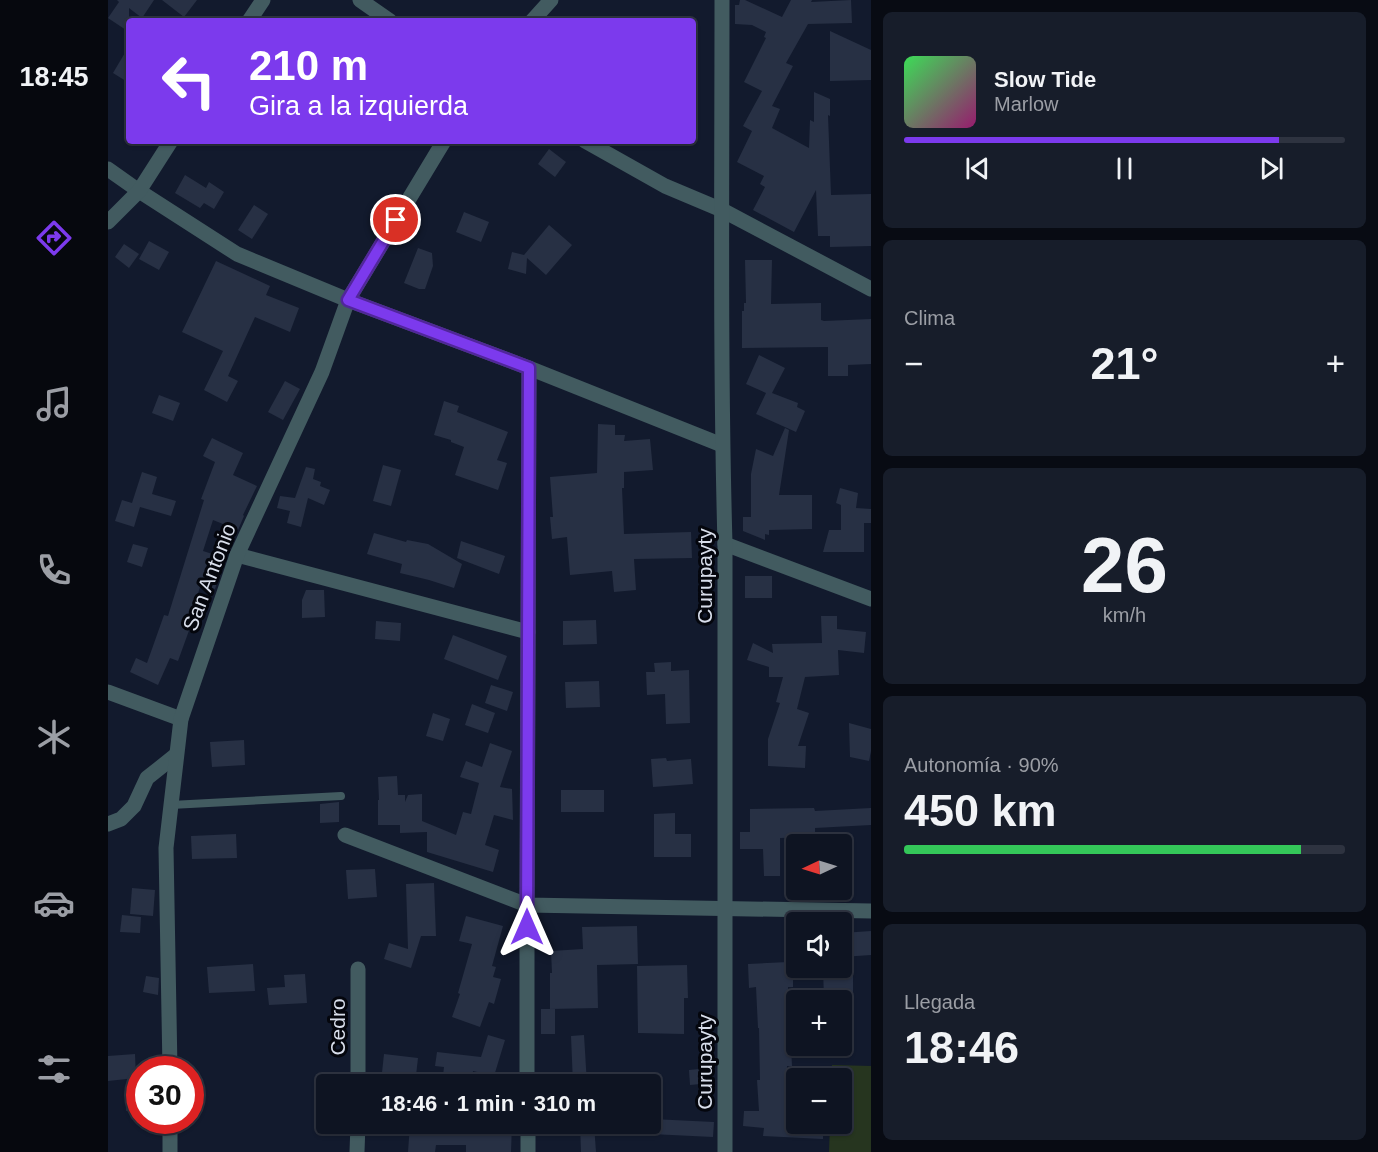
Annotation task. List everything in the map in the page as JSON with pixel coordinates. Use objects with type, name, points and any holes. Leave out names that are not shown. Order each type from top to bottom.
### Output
[{"type":"street","points":[[251,18],[263,0]]},
{"type":"street","points":[[360,0],[386,18]]},
{"type":"street","points":[[535,18],[550,0]]},
{"type":"street","name":"Curupayty","points":[[722,0],[725,1152]]},
{"type":"street","points":[[108,222],[139,191],[169,144]]},
{"type":"street","name":"San Antonio","points":[[170,1056],[166,848],[180,719],[237,555],[322,372],[348,300],[442,144]]},
{"type":"street","points":[[590,144],[665,186],[722,210],[871,288]]},
{"type":"street","points":[[108,169],[237,254],[348,300],[529,368],[722,445]]},
{"type":"street","points":[[527,1074],[529,368]]},
{"type":"street","points":[[725,544],[871,599]]},
{"type":"street","points":[[237,555],[528,632]]},
{"type":"street","points":[[108,692],[180,719]]},
{"type":"street","points":[[108,824],[121,819],[134,806],[147,778],[176,755]]},
{"type":"street","points":[[345,835],[527,905],[871,911]]},
{"type":"street","name":"Cedro","points":[[358,969],[358,1074]]},
{"type":"street","points":[[170,1134],[170,1152]]},
{"type":"street","points":[[357,1152],[358,1134]]},
{"type":"street","points":[[528,1134],[528,1152]]},
{"type":"lane","points":[[171,805],[341,796]]},
{"type":"green space","points":[[832,1065],[871,1066],[871,1152],[829,1152],[830,1134],[852,1134],[852,1068],[832,1068]]},
{"type":"building","points":[[117,0],[154,0],[142,18],[129,8],[126,30],[108,18],[119,2]]},
{"type":"building","points":[[162,0],[197,0],[184,17]]},
{"type":"building","points":[[740,0],[745,0],[782,17],[791,0],[812,0],[811,2],[851,0],[852,23],[808,24],[786,63],[793,66],[772,106],[780,109],[772,128],[809,148],[810,120],[814,122],[814,92],[830,99],[830,116],[828,115],[831,195],[871,194],[871,246],[830,247],[830,236],[818,236],[816,190],[794,232],[753,210],[765,187],[760,184],[764,176],[737,162],[752,131],[743,126],[762,91],[744,82],[766,38],[764,37],[766,32],[752,25],[735,24],[735,5],[739,5]]},
{"type":"building","points":[[830,31],[871,50],[871,80],[830,81]]},
{"type":"building","points":[[126,51],[126,81],[113,73]]},
{"type":"building","points":[[549,149],[566,162],[555,177],[538,164]]},
{"type":"building","points":[[185,175],[206,188],[209,182],[224,192],[214,209],[204,203],[200,208],[175,193]]},
{"type":"building","points":[[254,205],[268,214],[252,239],[238,230]]},
{"type":"building","points":[[464,212],[489,222],[481,242],[456,232]]},
{"type":"building","points":[[549,225],[572,245],[546,275],[527,258],[526,274],[508,269],[512,252],[524,255]]},
{"type":"building","points":[[149,241],[169,252],[159,270],[139,259]]},
{"type":"building","points":[[124,244],[139,254],[129,268],[115,257]]},
{"type":"building","points":[[418,248],[432,253],[433,266],[425,289],[404,283]]},
{"type":"building","points":[[745,260],[772,260],[771,304],[821,303],[821,320],[824,321],[871,319],[871,364],[848,365],[848,376],[828,376],[828,347],[742,348],[742,311],[746,303]]},
{"type":"building","points":[[216,261],[270,286],[266,295],[299,308],[290,332],[255,317],[228,376],[238,381],[227,402],[204,390],[223,351],[182,332]]},
{"type":"building","points":[[759,355],[785,368],[772,393],[798,403],[797,407],[805,411],[796,432],[756,414],[766,393],[746,384]]},
{"type":"building","points":[[285,381],[300,389],[283,420],[268,412]]},
{"type":"building","points":[[159,395],[180,403],[173,421],[152,413]]},
{"type":"building","points":[[444,401],[459,406],[457,412],[508,432],[497,460],[507,463],[498,490],[455,475],[464,447],[434,435]]},
{"type":"building","points":[[598,424],[615,425],[615,435],[625,435],[624,441],[650,439],[653,470],[624,472],[624,488],[622,488],[624,534],[691,532],[692,558],[634,559],[636,590],[614,592],[612,571],[570,575],[567,537],[552,539],[550,477],[597,473]]},
{"type":"building","points":[[785,428],[789,430],[779,495],[812,495],[812,529],[769,530],[769,535],[765,534],[765,540],[743,531],[743,517],[751,517],[751,474],[756,449],[773,456]]},
{"type":"building","points":[[212,438],[243,453],[233,475],[257,486],[238,530],[213,520],[203,551],[225,558],[215,589],[201,584],[188,624],[191,625],[178,661],[170,658],[158,685],[130,672],[136,658],[147,663],[164,615],[168,616],[204,500],[201,499],[215,462],[203,456]]},
{"type":"building","points":[[383,465],[401,470],[391,506],[373,501]]},
{"type":"building","points":[[306,467],[315,469],[313,479],[321,482],[320,486],[330,490],[324,505],[308,498],[301,527],[287,523],[290,511],[277,508],[280,496],[295,498]]},
{"type":"building","points":[[142,472],[157,477],[152,494],[176,501],[171,516],[140,507],[134,527],[115,521],[122,500],[132,503]]},
{"type":"building","points":[[840,488],[858,493],[856,508],[871,509],[871,523],[864,523],[864,552],[823,552],[829,530],[841,530],[841,505],[836,503]]},
{"type":"building","points":[[374,533],[406,542],[407,540],[428,544],[462,564],[454,588],[400,573],[402,564],[367,554]]},
{"type":"building","points":[[461,541],[505,556],[499,574],[457,558]]},
{"type":"building","points":[[133,544],[148,548],[142,567],[127,562]]},
{"type":"building","points":[[745,576],[772,576],[772,598],[745,598]]},
{"type":"building","points":[[306,590],[324,590],[325,617],[302,618],[302,600]]},
{"type":"building","points":[[821,616],[837,616],[837,629],[866,632],[864,653],[838,650],[839,675],[805,677],[797,709],[809,713],[798,746],[806,746],[805,768],[768,766],[768,739],[780,703],[776,702],[783,677],[769,677],[769,667],[747,660],[753,643],[773,653],[772,644],[822,643]]},
{"type":"building","points":[[596,620],[597,644],[563,645],[563,621]]},
{"type":"building","points":[[376,621],[401,623],[400,641],[375,639]]},
{"type":"building","points":[[453,635],[507,656],[498,680],[444,659]]},
{"type":"building","points":[[671,662],[671,671],[689,670],[690,723],[666,724],[665,694],[647,695],[646,672],[655,672],[654,663]]},
{"type":"building","points":[[599,681],[600,707],[566,708],[565,682]]},
{"type":"building","points":[[491,685],[513,692],[507,711],[485,703]]},
{"type":"building","points":[[472,704],[495,713],[488,733],[465,725]]},
{"type":"building","points":[[433,713],[450,719],[443,741],[426,736]]},
{"type":"building","points":[[849,723],[871,729],[869,761],[850,757]]},
{"type":"building","points":[[244,740],[245,765],[212,767],[210,742]]},
{"type":"building","points":[[490,743],[512,751],[500,787],[512,789],[513,820],[494,815],[485,845],[499,850],[493,872],[427,852],[427,832],[400,833],[400,825],[378,825],[378,777],[397,776],[398,795],[405,795],[405,802],[408,795],[422,794],[422,821],[456,835],[463,812],[471,814],[479,783],[460,777],[466,761],[482,767]]},
{"type":"building","points":[[666,758],[667,761],[691,759],[693,784],[653,787],[651,759]]},
{"type":"building","points":[[561,790],[604,790],[604,812],[561,812]]},
{"type":"building","points":[[339,802],[339,822],[320,823],[320,804]]},
{"type":"building","points":[[814,808],[815,811],[871,808],[871,825],[815,828],[815,834],[786,834],[786,838],[780,838],[780,876],[764,876],[763,849],[740,849],[740,832],[750,832],[750,809]]},
{"type":"building","points":[[675,813],[675,834],[691,834],[691,857],[654,857],[654,814]]},
{"type":"building","points":[[236,834],[237,858],[192,859],[191,836]]},
{"type":"building","points":[[375,869],[377,897],[348,899],[346,870]]},
{"type":"building","points":[[434,883],[436,936],[421,936],[411,968],[384,959],[389,943],[408,949],[406,884]]},
{"type":"building","points":[[132,888],[155,890],[153,916],[130,914]]},
{"type":"building","points":[[122,915],[141,917],[140,933],[120,932]]},
{"type":"building","points":[[466,916],[503,926],[492,966],[496,967],[493,977],[501,979],[494,1004],[489,1002],[480,1027],[452,1017],[472,944],[459,941]]},
{"type":"building","points":[[637,926],[638,964],[597,965],[598,1008],[550,1009],[551,951],[583,949],[582,927]]},
{"type":"building","points":[[871,931],[871,955],[852,956],[852,932]]},
{"type":"building","points":[[786,962],[786,978],[793,978],[793,987],[788,987],[786,990],[786,1056],[791,1056],[792,1066],[786,1068],[786,1134],[823,1134],[823,1139],[763,1136],[764,1128],[743,1126],[744,1111],[759,1111],[757,1080],[760,1080],[756,987],[749,988],[748,964]]},
{"type":"building","points":[[253,964],[255,991],[209,993],[207,967]]},
{"type":"building","points":[[687,965],[688,998],[684,998],[684,1034],[638,1033],[637,966]]},
{"type":"building","points":[[853,968],[853,1000],[852,990],[824,990],[823,978],[852,978]]},
{"type":"building","points":[[305,974],[307,1003],[269,1005],[267,988],[285,987],[284,975]]},
{"type":"building","points":[[146,976],[159,978],[158,995],[143,992]]},
{"type":"building","points":[[541,1009],[555,1009],[555,1034],[541,1034]]},
{"type":"building","points":[[488,1035],[505,1040],[495,1074],[473,1071],[473,1074],[443,1074],[444,1067],[435,1066],[437,1052],[481,1057]]},
{"type":"building","points":[[584,1035],[586,1074],[573,1074],[571,1036]]},
{"type":"building","points":[[135,1054],[135,1056],[126,1056],[126,1079],[108,1081],[108,1056]]},
{"type":"building","points":[[384,1054],[418,1058],[416,1074],[382,1074]]},
{"type":"building","points":[[710,1068],[711,1083],[690,1085],[689,1070]]},
{"type":"building","points":[[661,1119],[714,1122],[713,1137],[651,1134],[661,1134]]},
{"type":"building","points":[[409,1134],[512,1134],[511,1152],[466,1152],[466,1145],[436,1145],[435,1152],[408,1152]]},
{"type":"building","points":[[580,1134],[595,1134],[596,1152],[581,1152]]},
{"type":"route","points":[[396,220],[348,300],[529,368],[527,927]]}]
